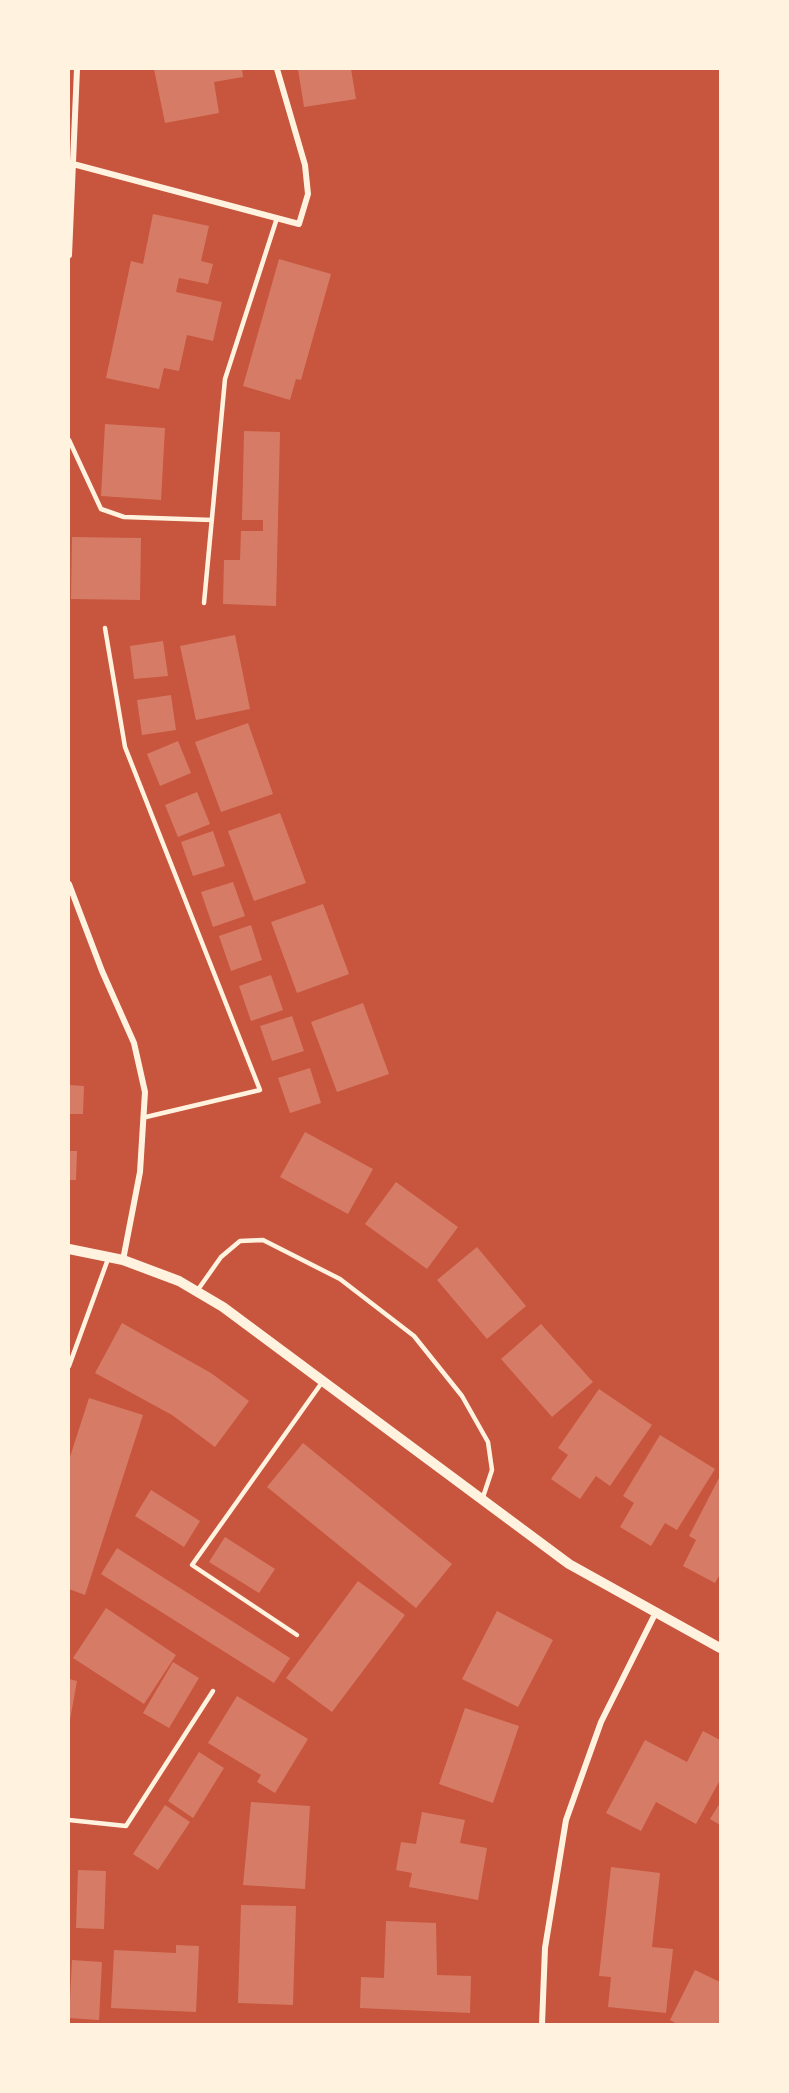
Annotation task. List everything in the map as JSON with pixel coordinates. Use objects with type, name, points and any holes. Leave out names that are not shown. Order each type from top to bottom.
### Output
[{"type":"street","points":[[69,255],[77,69]]},
{"type":"street","points":[[74,164],[299,224],[308,194],[305,165],[277,69]]},
{"type":"street","points":[[69,884],[102,971],[134,1043],[145,1092],[146,1117],[140,1172],[123,1260]]},
{"type":"street","points":[[69,1249],[123,1260],[179,1281],[197,1291],[223,1307],[569,1564],[720,1648]]},
{"type":"street","points":[[542,2024],[545,1948],[566,1820],[601,1722],[656,1612]]},
{"type":"lane","points":[[204,603],[225,380],[277,218]]},
{"type":"lane","points":[[69,440],[101,509],[124,517],[212,520]]},
{"type":"lane","points":[[105,628],[125,747],[260,1090],[146,1117]]},
{"type":"lane","points":[[197,1291],[221,1257],[240,1241],[263,1240],[340,1280],[414,1336],[462,1396],[488,1442],[492,1470],[482,1500]]},
{"type":"lane","points":[[69,1366],[109,1257]]},
{"type":"lane","points":[[297,1635],[192,1565],[323,1381]]},
{"type":"lane","points":[[69,1820],[126,1826],[213,1691]]},
{"type":"building","points":[[154,69],[242,69],[243,77],[214,82],[219,113],[165,123]]},
{"type":"building","points":[[298,69],[351,69],[356,99],[304,107]]},
{"type":"building","points":[[153,214],[209,226],[201,261],[213,264],[208,284],[179,278],[176,292],[222,302],[213,341],[187,335],[179,371],[164,368],[159,389],[106,378],[131,261],[143,264]]},
{"type":"building","points":[[279,259],[331,274],[301,380],[296,379],[290,400],[243,386]]},
{"type":"building","points":[[105,424],[165,428],[161,500],[101,496]]},
{"type":"building","points":[[244,431],[280,432],[276,606],[223,604],[224,560],[240,560],[241,531],[263,531],[263,520],[242,520]]},
{"type":"building","points":[[72,537],[141,538],[140,600],[71,599]]},
{"type":"building","points":[[235,635],[250,709],[196,720],[180,646]]},
{"type":"building","points":[[163,641],[168,676],[134,679],[130,646]]},
{"type":"building","points":[[171,695],[176,730],[142,735],[137,700]]},
{"type":"building","points":[[248,723],[273,794],[221,812],[195,742]]},
{"type":"building","points":[[178,741],[191,773],[160,786],[147,754]]},
{"type":"building","points":[[197,792],[210,824],[178,837],[165,805]]},
{"type":"building","points":[[280,813],[306,883],[254,901],[228,831]]},
{"type":"building","points":[[213,831],[225,866],[193,876],[181,842]]},
{"type":"building","points":[[233,882],[245,916],[213,927],[201,892]]},
{"type":"building","points":[[323,904],[349,974],[297,993],[271,922]]},
{"type":"building","points":[[251,925],[262,960],[231,971],[219,936]]},
{"type":"building","points":[[271,975],[283,1010],[251,1021],[239,986]]},
{"type":"building","points":[[363,1003],[389,1074],[337,1092],[311,1022]]},
{"type":"building","points":[[292,1016],[304,1051],[272,1061],[260,1026]]},
{"type":"building","points":[[310,1068],[321,1103],[290,1113],[278,1078]]},
{"type":"building","points":[[69,1085],[84,1086],[83,1114],[69,1114]]},
{"type":"building","points":[[305,1132],[373,1169],[348,1214],[280,1177]]},
{"type":"building","points":[[69,1151],[77,1151],[76,1180],[69,1180]]},
{"type":"building","points":[[396,1182],[458,1227],[427,1269],[365,1224]]},
{"type":"building","points":[[477,1247],[526,1306],[487,1339],[437,1280]]},
{"type":"building","points":[[122,1323],[211,1373],[249,1401],[215,1447],[172,1415],[95,1373]]},
{"type":"building","points":[[541,1324],[593,1382],[552,1417],[501,1359]]},
{"type":"building","points":[[599,1389],[652,1425],[610,1486],[596,1476],[580,1499],[551,1479],[568,1455],[558,1448]]},
{"type":"building","points":[[89,1398],[143,1415],[85,1595],[69,1589],[69,1460]]},
{"type":"building","points":[[660,1435],[715,1469],[677,1530],[665,1523],[651,1546],[620,1527],[634,1503],[623,1496]]},
{"type":"building","points":[[303,1443],[452,1564],[416,1608],[267,1487]]},
{"type":"building","points":[[720,1476],[720,1574],[715,1583],[683,1566],[696,1540],[689,1536]]},
{"type":"building","points":[[151,1490],[200,1521],[184,1547],[135,1516]]},
{"type":"building","points":[[225,1537],[275,1569],[259,1593],[209,1562]]},
{"type":"building","points":[[117,1548],[290,1658],[274,1683],[101,1574]]},
{"type":"building","points":[[358,1581],[405,1615],[332,1712],[286,1678]]},
{"type":"building","points":[[106,1608],[176,1655],[144,1704],[73,1658]]},
{"type":"building","points":[[497,1611],[553,1640],[518,1707],[462,1679]]},
{"type":"building","points":[[173,1662],[199,1678],[169,1728],[143,1713]]},
{"type":"building","points":[[69,1679],[77,1681],[70,1720],[69,1720]]},
{"type":"building","points":[[237,1696],[308,1739],[275,1793],[257,1782],[261,1775],[208,1743]]},
{"type":"building","points":[[465,1708],[519,1726],[493,1803],[439,1784]]},
{"type":"building","points":[[703,1731],[720,1740],[720,1780],[696,1824],[656,1802],[641,1831],[606,1813],[645,1740],[687,1762]]},
{"type":"building","points":[[199,1752],[224,1768],[193,1818],[168,1801]]},
{"type":"building","points":[[251,1802],[310,1806],[305,1889],[243,1885]]},
{"type":"building","points":[[720,1803],[720,1825],[710,1819]]},
{"type":"building","points":[[165,1805],[190,1822],[158,1870],[133,1854]]},
{"type":"building","points":[[422,1812],[465,1820],[460,1843],[487,1848],[478,1900],[409,1887],[412,1873],[396,1870],[401,1842],[416,1844]]},
{"type":"building","points":[[611,1867],[660,1873],[652,1947],[673,1949],[666,2013],[608,2007],[611,1977],[599,1976]]},
{"type":"building","points":[[78,1870],[106,1871],[104,1929],[76,1928]]},
{"type":"building","points":[[241,1905],[296,1906],[293,2005],[238,2003]]},
{"type":"building","points":[[386,1921],[436,1923],[437,1975],[471,1976],[470,2013],[360,2008],[361,1977],[384,1978]]},
{"type":"building","points":[[176,1945],[199,1946],[196,2012],[111,2008],[114,1950],[176,1953]]},
{"type":"building","points":[[72,1960],[102,1962],[99,2020],[69,2018]]},
{"type":"building","points":[[695,1970],[720,1982],[720,2024],[677,2024],[670,2020]]}]
